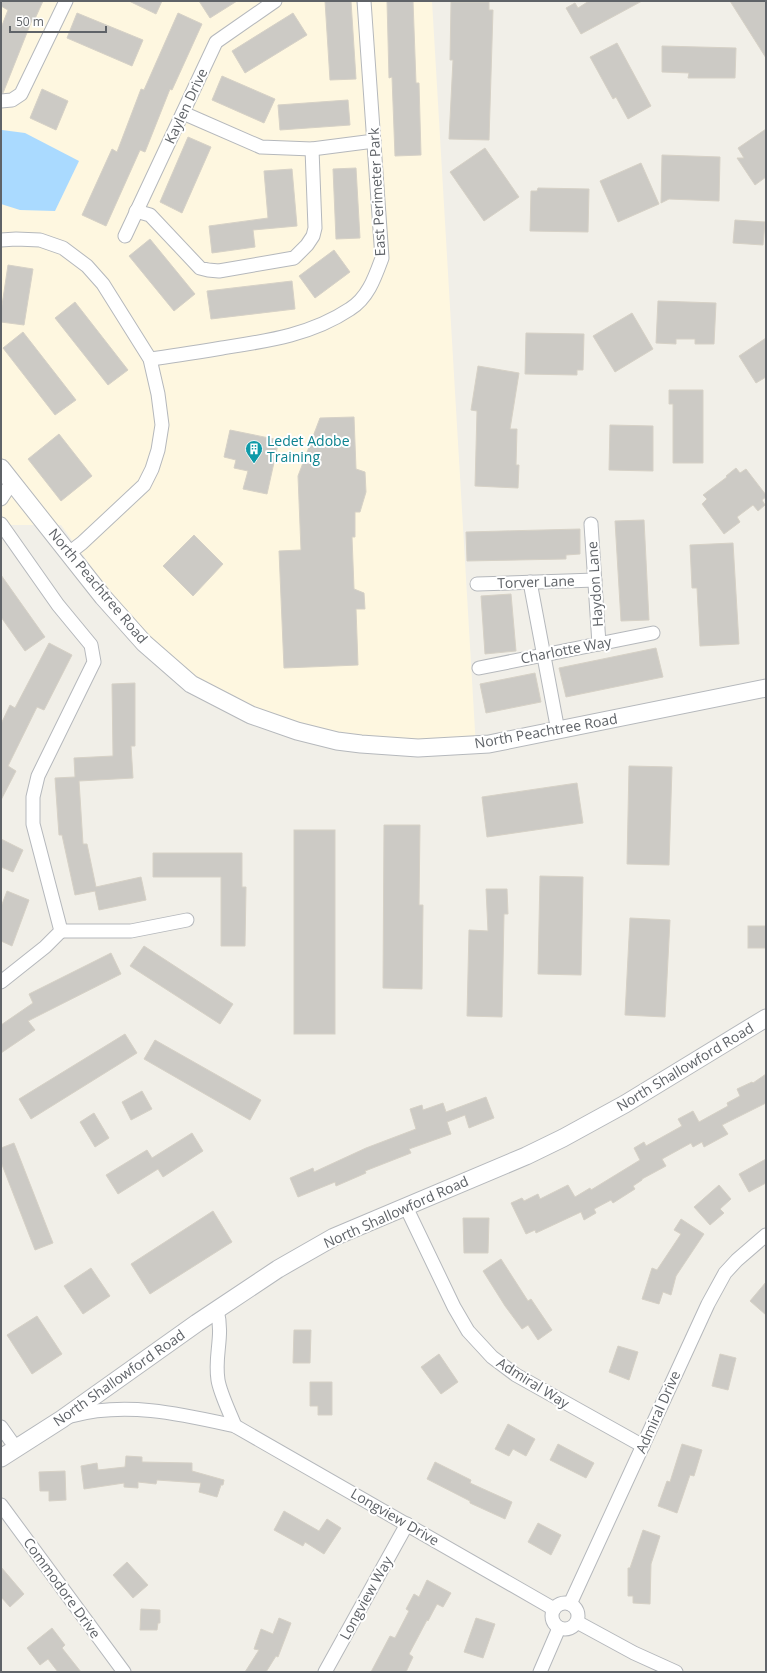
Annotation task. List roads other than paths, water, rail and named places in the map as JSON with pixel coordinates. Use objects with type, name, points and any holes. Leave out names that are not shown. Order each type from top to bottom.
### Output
[{"type":"street","points":[[1,101],[12,100],[21,94],[66,1]]},
{"type":"street","name":"Kaylen Drive","points":[[125,236],[216,42],[275,1]]},
{"type":"street","name":"East Perimeter Park","points":[[150,359],[285,338],[320,325],[351,309],[367,292],[382,258],[364,1]]},
{"type":"street","points":[[183,113],[261,147],[312,149],[374,141]]},
{"type":"street","points":[[136,211],[150,215],[200,268],[219,271],[294,258],[307,245],[313,236],[315,228],[312,149]]},
{"type":"street","points":[[1,240],[40,240],[63,248],[87,266],[102,284],[150,359],[158,394],[162,425],[158,450],[152,470],[144,485],[82,543],[69,553]]},
{"type":"street","name":"North Peachtree Road","points":[[1,468],[103,597],[144,643],[191,684],[251,715],[272,724],[337,741],[361,744],[418,748],[489,744],[766,688]]},
{"type":"street","points":[[1,499],[12,482]]},
{"type":"street","points":[[1,524],[58,605],[91,645],[94,662],[38,776],[33,797],[33,824],[61,931]]},
{"type":"street","name":"Haydon Lane","points":[[591,524],[599,644]]},
{"type":"street","name":"Torver Lane","points":[[477,584],[594,580]]},
{"type":"street","points":[[530,582],[558,731]]},
{"type":"street","name":"Charlotte Way","points":[[479,668],[653,633]]},
{"type":"street","points":[[1,982],[45,947],[61,931],[131,930],[187,920]]},
{"type":"street","name":"North Shallowford Road","points":[[1,1458],[62,1418],[278,1269],[334,1238],[526,1156],[563,1138],[625,1104],[766,1018]]},
{"type":"street","name":"Admiral Way","points":[[406,1207],[454,1308],[468,1331],[483,1348],[503,1366],[516,1375],[643,1446]]},
{"type":"street","name":"Admiral Drive","points":[[570,1604],[708,1304],[725,1273],[737,1260],[766,1235]]},
{"type":"street","points":[[217,1310],[221,1323],[221,1334],[217,1356],[218,1381],[235,1426]]},
{"type":"street","name":"Longview Drive","points":[[62,1418],[90,1411],[135,1409],[181,1414],[235,1426],[554,1609]]},
{"type":"street","points":[[1,1427],[16,1448]]},
{"type":"street","name":"Commodore Drive","points":[[1,1505],[124,1672]]},
{"type":"street","name":"Longview Way","points":[[325,1672],[407,1524]]},
{"type":"street","points":[[561,1603],[570,1604],[576,1609],[578,1618],[577,1622],[567,1629],[559,1628],[553,1622],[552,1617],[554,1609],[561,1603]]},
{"type":"street","points":[[577,1622],[634,1653],[676,1672]]},
{"type":"street","points":[[540,1672],[559,1628]]},
{"type":"water","points":[[2,130],[25,133],[79,161],[55,211],[20,210],[1,204]]},
{"type":"place","name":"Ledet Adobe Training","points":[[254,464]]}]
